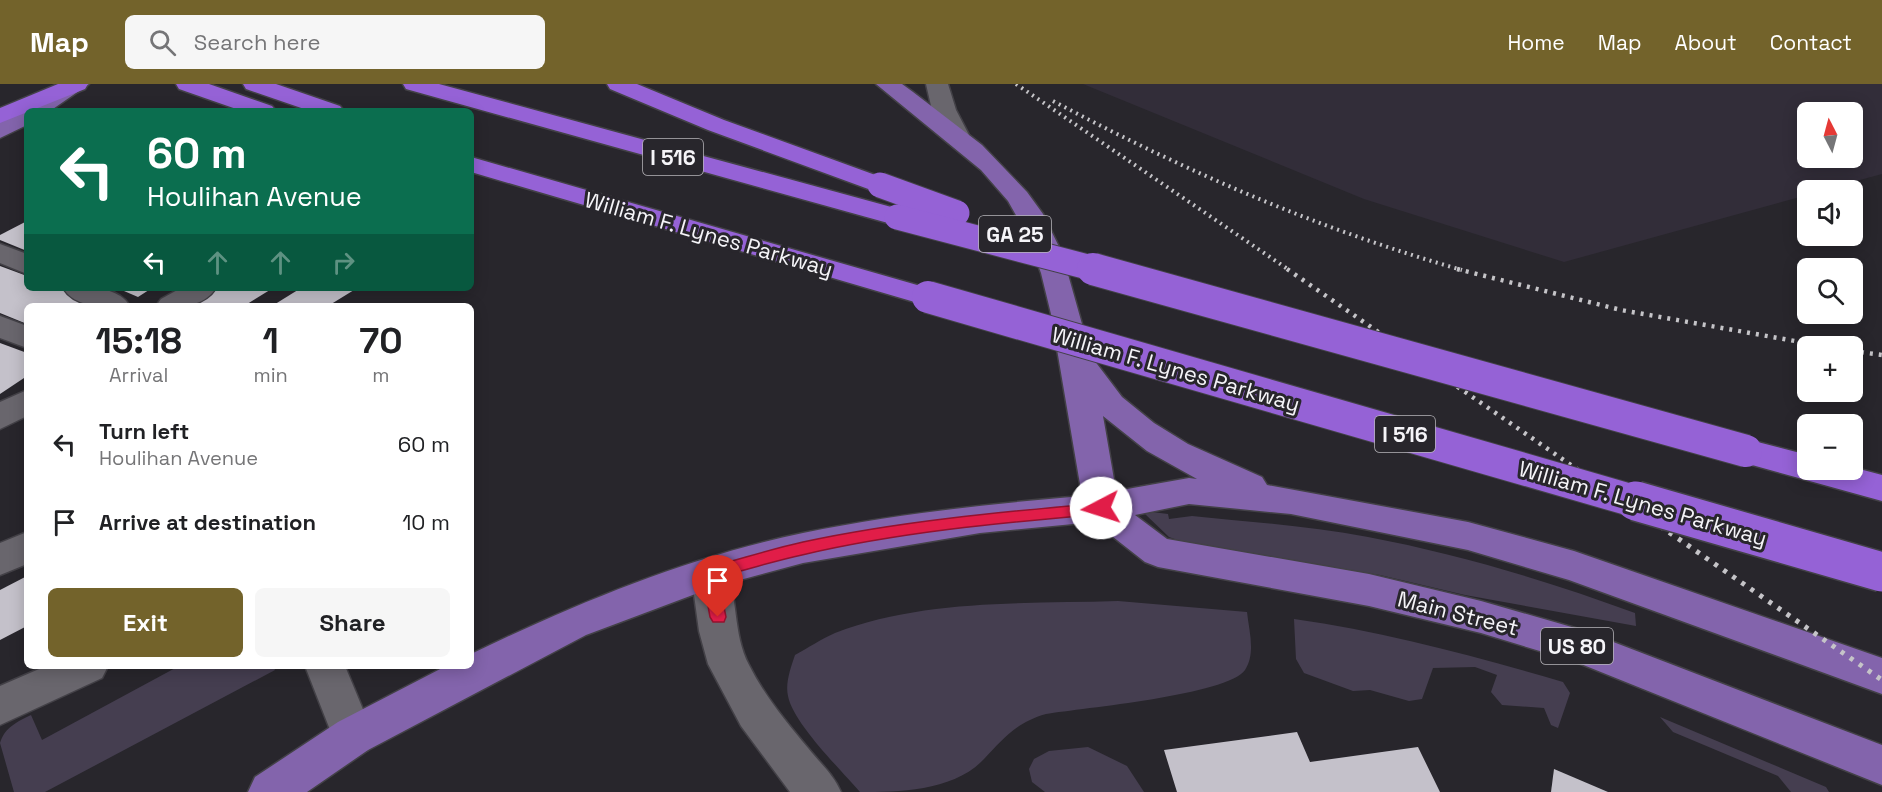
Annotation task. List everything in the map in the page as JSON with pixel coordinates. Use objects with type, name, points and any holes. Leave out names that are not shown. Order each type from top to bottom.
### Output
[{"type":"highway","points":[[0,117],[78,84]]},
{"type":"highway","points":[[254,84],[323,108]]},
{"type":"highway","name":"I 516","points":[[414,84],[897,218],[1150,284],[1797,465]]},
{"type":"highway","name":"GA 25","points":[[618,84],[716,125],[1150,284]]},
{"type":"highway","points":[[195,87],[255,108]]},
{"type":"highway","name":"William F. Lynes Parkway","points":[[475,166],[1882,572]]},
{"type":"highway","points":[[1851,480],[1882,488]]},
{"type":"main road","points":[[38,108],[78,84]]},
{"type":"main road","points":[[887,84],[957,135],[993,168],[1019,198],[1043,238],[1063,299],[1095,459],[1101,508]]},
{"type":"main road","points":[[0,131],[24,117]]},
{"type":"main road","points":[[1074,355],[1111,404],[1149,437],[1202,468],[1290,501]]},
{"type":"main road","points":[[270,792],[352,736],[572,623],[710,573],[803,548],[980,519],[1101,508],[1189,491],[1290,501],[1468,536],[1574,566],[1874,673]]},
{"type":"main road","name":"Main Street","points":[[1101,508],[1158,552],[1369,590],[1481,617],[1582,647],[1882,765]]},
{"type":"street","points":[[937,84],[944,110],[957,135]]},
{"type":"street","points":[[0,252],[24,264]]},
{"type":"street","points":[[83,291],[109,303]]},
{"type":"street","points":[[176,303],[197,291]]},
{"type":"street","points":[[0,326],[24,337]]},
{"type":"street","points":[[0,417],[24,403]]},
{"type":"street","points":[[0,560],[24,548]]},
{"type":"street","points":[[710,573],[727,661],[735,680],[768,728],[819,792]]},
{"type":"street","points":[[0,706],[81,669]]},
{"type":"street","points":[[326,669],[352,736]]},
{"type":"shaded area","points":[[1083,84],[1882,84],[1882,174],[1860,180],[1797,180],[1797,198],[1564,262],[1364,199]]},
{"type":"shaded area","points":[[1152,512],[1168,514],[1169,519],[1192,516],[1324,530],[1368,537],[1469,560],[1536,579],[1635,613],[1636,626],[1465,595],[1380,575],[1280,559],[1208,551],[1169,537],[1145,514]]},
{"type":"shaded area","points":[[1118,601],[1247,612],[1251,649],[1245,670],[1233,679],[1212,687],[1153,699],[1036,717],[1019,726],[972,770],[958,778],[926,788],[892,791],[860,792],[808,732],[792,707],[788,696],[788,680],[795,655],[835,633],[869,622],[903,614],[975,605]]},
{"type":"shaded area","points":[[1294,619],[1396,638],[1463,654],[1563,682],[1570,693],[1558,728],[1551,725],[1544,708],[1502,705],[1491,692],[1497,675],[1475,667],[1433,668],[1422,699],[1409,701],[1370,690],[1353,691],[1304,673],[1296,659]]},
{"type":"shaded area","points":[[173,669],[275,670],[45,792],[14,792],[0,743],[2,737],[12,726],[31,715],[42,740]]},
{"type":"shaded area","points":[[1660,717],[1826,787],[1829,792],[1791,792],[1778,776],[1673,732]]},
{"type":"shaded area","points":[[1088,747],[1127,766],[1144,792],[1045,792],[1032,782],[1029,769],[1034,759],[1049,751]]},
{"type":"building","points":[[24,223],[24,250],[0,240],[0,235]]},
{"type":"building","points":[[0,266],[24,275],[24,291],[65,291],[95,303],[24,303],[24,323],[0,313]]},
{"type":"building","points":[[124,291],[147,291],[138,297]]},
{"type":"building","points":[[213,291],[268,291],[249,303],[193,303]]},
{"type":"building","points":[[296,291],[352,291],[333,303],[277,303]]},
{"type":"building","points":[[0,343],[24,352],[24,378],[0,394]]},
{"type":"building","points":[[24,578],[24,628],[0,640],[0,590]]},
{"type":"building","points":[[1297,732],[1310,762],[1418,747],[1440,792],[1177,792],[1164,750]]},
{"type":"building","points":[[1554,769],[1608,792],[1551,792]]},
{"type":"railway","points":[[1016,84],[1289,270]]},
{"type":"railway","points":[[1053,101],[1152,151],[1253,196],[1356,236],[1462,270]]},
{"type":"railway","points":[[1287,269],[1626,503]]},
{"type":"railway","points":[[1457,269],[1621,310],[1797,341]]},
{"type":"railway","points":[[1863,352],[1882,355]]},
{"type":"railway","points":[[1624,501],[1882,680]]},
{"type":"route","points":[[718,617],[710,573],[803,548],[916,529],[980,519],[1101,508]]}]
